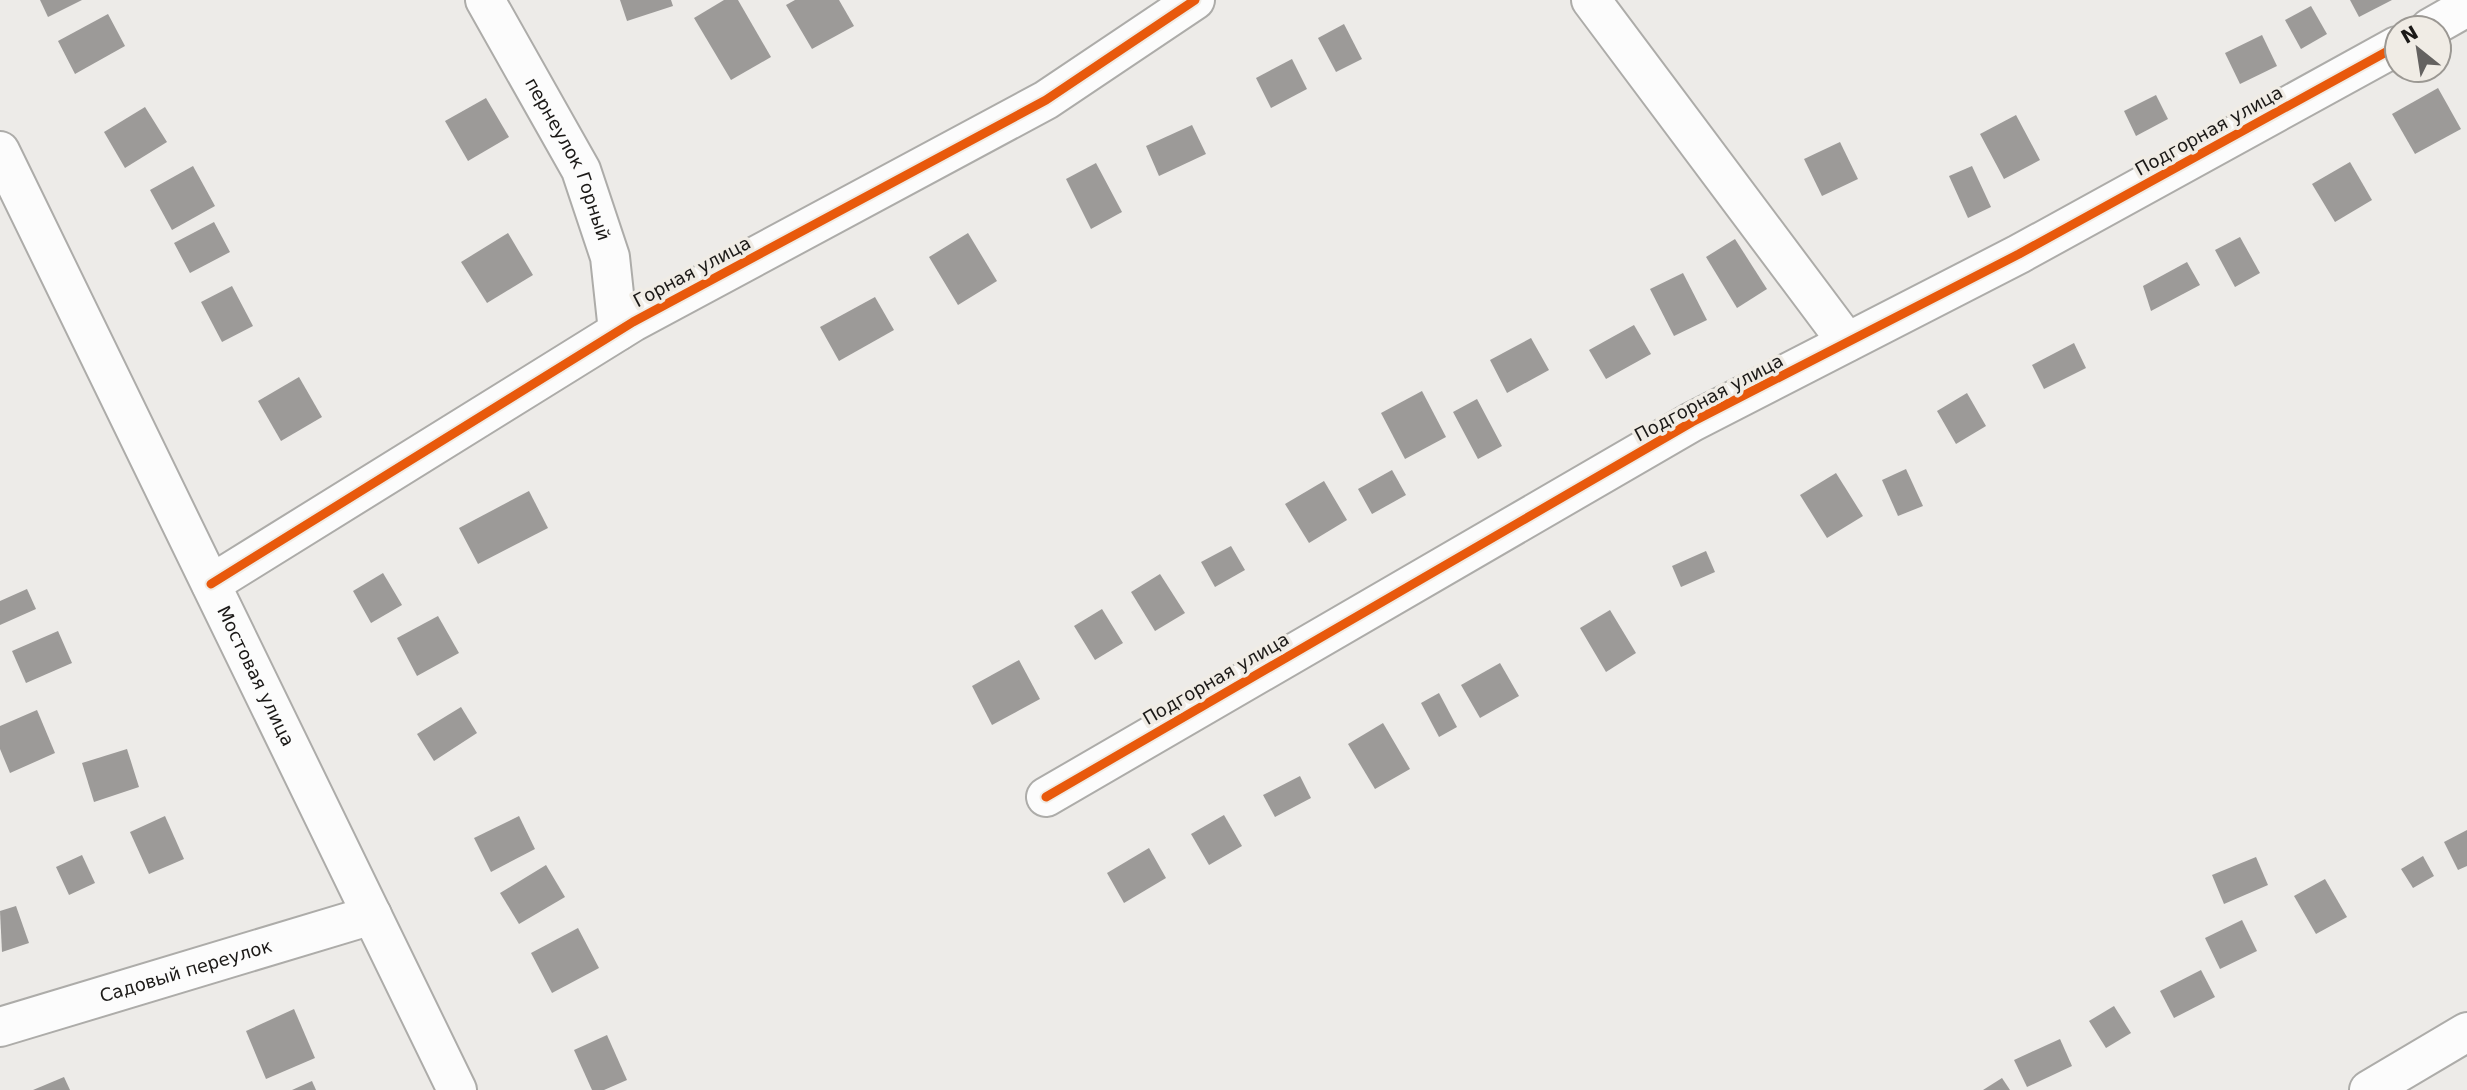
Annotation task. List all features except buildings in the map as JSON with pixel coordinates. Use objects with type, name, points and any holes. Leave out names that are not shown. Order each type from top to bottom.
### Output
[{"type":"street","name":"пернеулок Горный","points":[[485,0],[580,170],[610,257],[618,331]]},
{"type":"street","name":"Горная улица","points":[[211,584],[618,331],[1045,100],[1195,0]]},
{"type":"street","points":[[1591,0],[1847,342]]},
{"type":"street","name":"Подгорная улица","points":[[1046,797],[1692,422],[2019,254],[2383,54]]},
{"type":"street","name":"Мостовая улица","points":[[0,151],[457,1090]]},
{"type":"street","name":"Садовый переулок","points":[[0,1027],[372,915]]},
{"type":"street","points":[[2369,1090],[2467,1032]]},
{"type":"cycle path","points":[[211,584],[633,322],[1046,100],[1195,0]]},
{"type":"cycle path","points":[[1046,797],[1692,422],[2019,254],[2383,54]]}]
